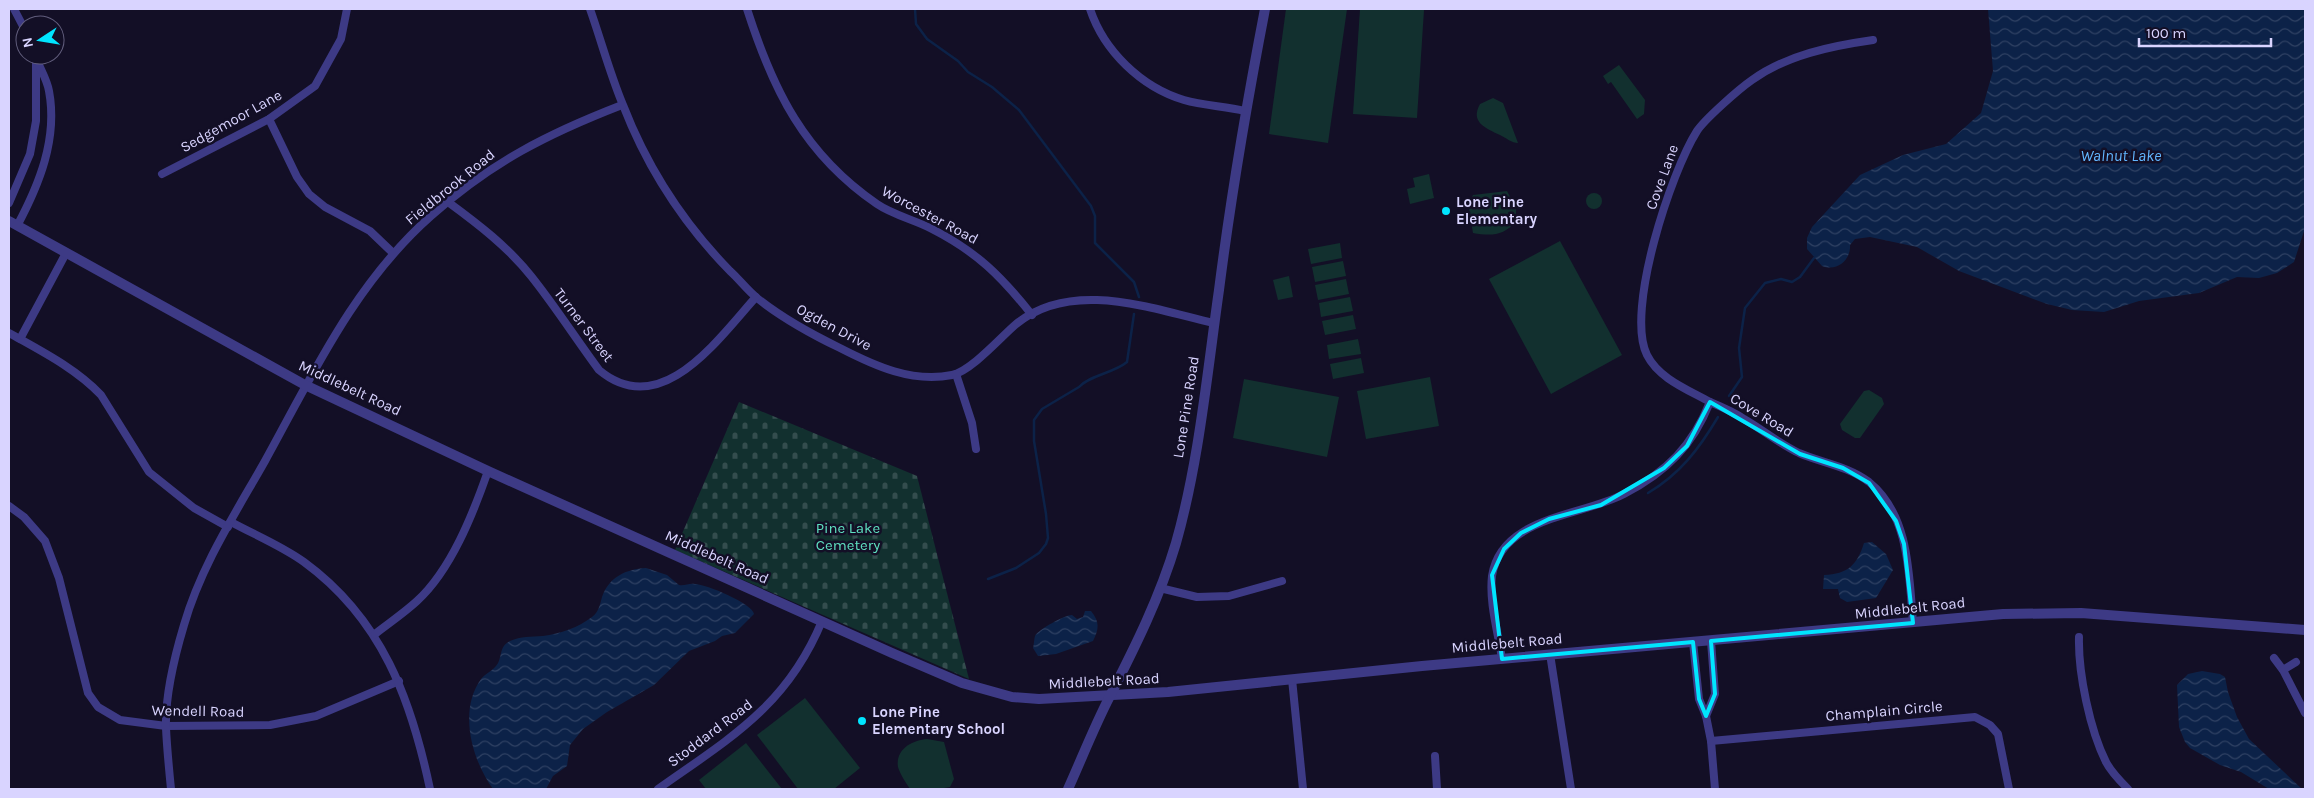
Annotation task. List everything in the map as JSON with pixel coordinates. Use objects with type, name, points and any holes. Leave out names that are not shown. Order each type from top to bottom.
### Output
[{"type":"street","name":"Sedgemoor Lane","points":[[162,174],[269,119],[315,86],[341,39],[347,9]]},
{"type":"street","name":"Ogden Drive","points":[[590,9],[622,105],[657,177],[678,211],[713,253],[756,297],[806,331],[861,359],[909,377],[942,377],[956,374],[984,354],[1017,323],[1032,314],[1042,309],[1083,298],[1132,305],[1214,322]]},
{"type":"street","name":"Worcester Road","points":[[747,9],[762,58],[789,113],[816,149],[846,180],[878,205],[931,228],[970,251],[1002,277],[1032,314]]},
{"type":"street","points":[[1090,9],[1100,31],[1112,49],[1124,63],[1152,85],[1183,100],[1245,111]]},
{"type":"street","name":"Lone Pine Road","points":[[1068,789],[1110,696],[1135,649],[1160,588],[1184,510],[1204,397],[1245,111],[1265,9]]},
{"type":"street","name":"Cove Lane","points":[[1710,402],[1656,368],[1647,355],[1640,331],[1642,302],[1652,256],[1671,186],[1686,150],[1698,129],[1751,81],[1776,64],[1810,53],[1873,40]]},
{"type":"street","points":[[9,203],[30,154],[36,121],[36,65]]},
{"type":"street","points":[[13,224],[42,173],[48,151],[49,91],[39,65]]},
{"type":"street","name":"Fieldbrook Road","points":[[171,789],[166,726],[172,676],[183,626],[198,582],[305,385],[355,303],[393,253],[448,202],[477,179],[520,150],[565,127],[622,105]]},
{"type":"street","points":[[269,119],[297,177],[309,194],[324,207],[370,231],[393,253]]},
{"type":"street","name":"Turner Street","points":[[448,202],[480,225],[510,253],[531,276],[599,370],[611,380],[625,386],[643,386],[664,382],[689,368],[756,297]]},
{"type":"street","name":"Middlebelt Road","points":[[13,224],[305,385],[488,471],[892,653],[982,690],[1012,697],[1039,699],[1110,696],[1550,654],[2003,614],[2052,612],[2149,617],[2305,630]]},
{"type":"street","points":[[20,339],[66,253]]},
{"type":"street","points":[[9,333],[55,359],[93,387],[101,395],[149,472],[187,503],[303,562],[347,598],[375,634],[399,681],[420,738],[430,789]]},
{"type":"street","points":[[956,374],[972,423],[976,449]]},
{"type":"street","name":"Cove Road","points":[[1502,659],[1493,606],[1492,575],[1504,549],[1516,536],[1534,525],[1601,505],[1626,494],[1664,468],[1687,446],[1702,422],[1710,402],[1742,417],[1800,454],[1843,468],[1869,482],[1884,500],[1896,521],[1904,544],[1908,561],[1913,623]]},
{"type":"street","points":[[375,634],[418,600],[450,558],[476,506],[488,471]]},
{"type":"street","name":"Wendell Road","points":[[9,506],[24,516],[44,541],[59,578],[88,693],[98,707],[120,720],[166,726],[270,725],[316,716],[399,681]]},
{"type":"street","points":[[1160,588],[1197,596],[1229,596],[1282,581]]},
{"type":"street","name":"Stoddard Road","points":[[658,789],[756,718],[790,681],[810,650],[822,621]]},
{"type":"street","points":[[2079,637],[2079,657],[2084,689],[2100,744],[2106,762],[2128,789]]},
{"type":"street","points":[[1706,716],[1715,694],[1711,641]]},
{"type":"street","points":[[1693,642],[1699,699],[1706,716],[1711,741],[1715,789]]},
{"type":"street","points":[[1550,654],[1570,789]]},
{"type":"street","points":[[2274,658],[2284,670],[2305,713]]},
{"type":"street","points":[[2284,670],[2296,662]]},
{"type":"street","points":[[1292,680],[1302,789]]},
{"type":"street","name":"Champlain Circle","points":[[1711,741],[1975,717],[1990,725],[1998,734],[2009,789]]},
{"type":"street","points":[[1435,756],[1437,789]]},
{"type":"highlighted area","points":[[1710,402],[1800,454],[1843,468],[1869,483],[1896,521],[1904,544],[1913,623],[1711,641],[1715,694],[1706,716],[1699,699],[1693,642],[1502,659],[1492,575],[1504,549],[1521,533],[1549,519],[1601,505],[1664,468],[1687,446]]},
{"type":"green space","points":[[1286,9],[1347,9],[1328,143],[1269,134]]},
{"type":"green space","points":[[1360,9],[1424,10],[1417,118],[1353,114]]},
{"type":"green space","points":[[1619,65],[1645,100],[1644,114],[1637,119],[1611,82],[1608,84],[1603,76]]},
{"type":"green space","points":[[1493,98],[1503,103],[1518,143],[1489,130],[1478,120],[1477,110],[1480,104]]},
{"type":"green space","points":[[1429,174],[1434,198],[1410,204],[1407,189],[1415,187],[1413,178]]},
{"type":"green space","points":[[1507,191],[1516,208],[1516,221],[1507,230],[1497,234],[1473,233],[1468,204],[1473,195]]},
{"type":"green space","points":[[1591,193],[1597,193],[1602,198],[1600,207],[1591,209],[1586,204],[1586,198]]},
{"type":"green space","points":[[1560,241],[1622,355],[1551,394],[1489,279]]},
{"type":"green space","points":[[1340,243],[1342,258],[1311,264],[1308,249]]},
{"type":"green space","points":[[1343,261],[1346,276],[1315,282],[1312,267]]},
{"type":"green space","points":[[1289,276],[1293,297],[1278,300],[1273,280]]},
{"type":"green space","points":[[1346,279],[1349,294],[1318,300],[1315,285]]},
{"type":"green space","points":[[1350,297],[1353,311],[1321,317],[1319,303]]},
{"type":"green space","points":[[1353,315],[1356,329],[1325,335],[1322,321]]},
{"type":"green space","points":[[1358,339],[1361,354],[1329,359],[1327,345]]},
{"type":"green space","points":[[1361,358],[1364,373],[1333,379],[1330,364]]},
{"type":"green space","points":[[1430,377],[1439,426],[1366,439],[1357,391]]},
{"type":"green space","points":[[1244,379],[1339,397],[1327,457],[1233,438]]},
{"type":"green space","points":[[1869,390],[1882,398],[1884,404],[1860,438],[1855,438],[1842,430],[1840,424],[1864,391]]},
{"type":"green space","name":"Pine Lake Cemetery","points":[[739,402],[917,476],[969,679],[675,550]]},
{"type":"green space","points":[[805,698],[860,768],[834,789],[798,789],[757,735]]},
{"type":"green space","points":[[927,739],[944,742],[954,779],[950,787],[910,789],[900,773],[898,761],[902,750],[916,741]]},
{"type":"green space","points":[[746,743],[782,789],[706,789],[699,780]]},
{"type":"water","name":"Walnut Lake","points":[[1988,9],[2305,9],[2305,228],[2294,262],[2277,273],[2259,278],[2237,277],[2199,293],[2139,301],[2104,312],[2072,310],[2047,304],[1959,271],[1917,247],[1870,237],[1855,239],[1850,245],[1846,260],[1838,266],[1822,266],[1807,249],[1807,238],[1812,227],[1860,175],[1903,155],[1946,144],[1981,113],[1993,71]]},
{"type":"water","points":[[1872,542],[1886,554],[1893,570],[1876,598],[1847,602],[1840,598],[1838,589],[1823,589],[1824,575],[1839,573],[1850,567],[1855,563],[1864,543]]},
{"type":"water","points":[[646,568],[667,575],[679,585],[695,584],[718,591],[746,605],[754,614],[735,633],[722,636],[715,641],[689,651],[654,685],[607,712],[583,729],[570,745],[567,766],[553,776],[546,789],[493,789],[479,764],[474,750],[469,720],[474,692],[481,679],[496,666],[506,643],[518,638],[556,634],[581,624],[596,613],[605,590],[614,579],[625,572]]},
{"type":"water","points":[[1085,611],[1091,611],[1097,622],[1093,641],[1056,654],[1038,656],[1033,648],[1037,633],[1064,617],[1072,615],[1077,619],[1083,617]]},
{"type":"water","points":[[2202,671],[2220,674],[2225,677],[2237,717],[2249,739],[2302,789],[2269,789],[2241,772],[2220,765],[2190,748],[2185,742],[2179,727],[2177,685],[2188,674]]},
{"type":"waterway","points":[[915,9],[916,24],[927,39],[958,61],[968,72],[992,87],[1019,110],[1091,206],[1095,216],[1095,243],[1134,282],[1139,297]]},
{"type":"waterway","points":[[1729,396],[1742,377],[1739,348],[1745,308],[1765,283],[1781,279],[1792,282],[1800,277],[1814,258]]},
{"type":"waterway","points":[[988,579],[1016,568],[1039,553],[1048,538],[1034,441],[1034,420],[1042,409],[1084,383],[1127,362],[1134,314]]},
{"type":"waterway","points":[[1648,493],[1670,478],[1688,460],[1704,440],[1718,417]]},
{"type":"place","name":"Lone Pine Elementary","points":[[1446,211]]},
{"type":"place","name":"Lone Pine Elementary School","points":[[862,721]]}]
